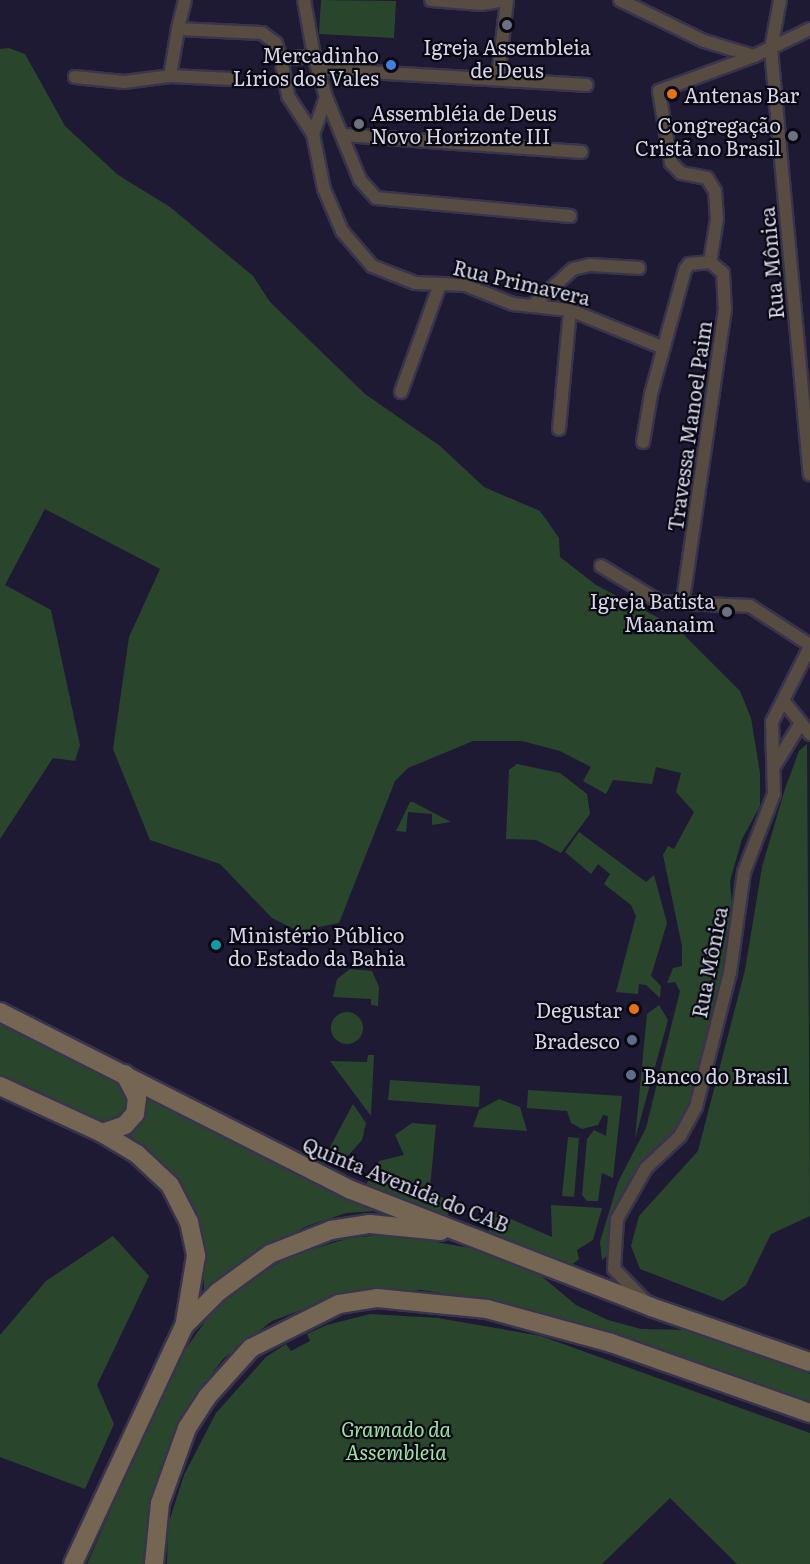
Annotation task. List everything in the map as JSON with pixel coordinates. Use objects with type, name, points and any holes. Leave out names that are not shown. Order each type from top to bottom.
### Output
[{"type":"main road","name":"Quinta Avenida do CAB","points":[[0,1012],[351,1190],[651,1307],[810,1362]]},
{"type":"main road","points":[[102,1134],[125,1125],[135,1114],[137,1098],[125,1074]]},
{"type":"main road","points":[[0,1086],[102,1134],[153,1167],[181,1203],[196,1256],[184,1326],[73,1564]]},
{"type":"main road","points":[[184,1326],[233,1278],[309,1236],[370,1224],[475,1237]]},
{"type":"main road","points":[[153,1564],[163,1494],[188,1428],[207,1397],[251,1348],[339,1304],[377,1298],[487,1309],[611,1343],[810,1413]]},
{"type":"street","points":[[170,76],[185,0]]},
{"type":"street","points":[[304,0],[314,56],[326,97],[344,135],[360,180],[376,198],[570,216]]},
{"type":"street","points":[[431,0],[506,0],[498,78]]},
{"type":"street","points":[[620,0],[704,41],[754,56]]},
{"type":"street","name":"Rua Mônica","points":[[780,0],[771,49],[810,474]]},
{"type":"street","points":[[178,29],[262,33],[276,43],[281,59],[314,56]]},
{"type":"street","points":[[643,442],[664,348],[685,270],[689,264],[710,262],[717,219],[712,184],[707,178],[681,172],[671,163],[659,91],[754,56],[810,30]]},
{"type":"street","name":"Rua Primavera","points":[[281,59],[288,96],[314,134],[332,212],[356,250],[391,276],[440,284],[465,285],[498,300],[570,310],[664,348]]},
{"type":"street","points":[[318,69],[587,85]]},
{"type":"street","points":[[75,77],[124,82],[170,76],[232,79]]},
{"type":"street","points":[[314,134],[326,97]]},
{"type":"street","points":[[344,135],[581,152]]},
{"type":"street","name":"Travessa Manoel Paim","points":[[683,602],[725,309],[723,273],[710,262]]},
{"type":"street","points":[[532,306],[573,269],[591,265],[639,268]]},
{"type":"street","points":[[401,392],[440,284]]},
{"type":"street","points":[[559,429],[570,310]]},
{"type":"street","points":[[601,566],[660,602],[750,606],[810,646]]},
{"type":"street","name":"Rua Mônica","points":[[651,1307],[614,1269],[614,1236],[625,1202],[646,1168],[680,1136],[696,1107],[730,973],[744,872],[771,808],[776,765],[772,722],[785,703],[810,646]]},
{"type":"street","points":[[785,703],[799,726],[810,734]]},
{"type":"street","points":[[776,765],[799,726]]},
{"type":"green space","points":[[321,0],[396,1],[394,38],[319,34]]},
{"type":"green space","points":[[9,48],[25,54],[65,126],[118,175],[170,207],[253,276],[270,302],[365,394],[440,446],[484,487],[540,511],[559,538],[560,557],[596,585],[676,627],[740,691],[751,718],[760,773],[760,806],[742,839],[730,881],[735,945],[696,1107],[635,1184],[612,1252],[602,1260],[600,1242],[618,1182],[646,1128],[680,991],[675,982],[667,983],[673,968],[682,966],[682,946],[663,855],[668,846],[674,849],[694,812],[676,792],[681,773],[656,767],[652,784],[613,780],[606,794],[583,781],[591,767],[560,751],[522,741],[473,741],[408,768],[395,781],[339,923],[298,931],[272,918],[220,864],[150,840],[113,749],[129,637],[160,569],[45,509],[5,585],[51,610],[80,745],[75,761],[53,758],[0,839],[0,49]]},
{"type":"green space","points":[[807,744],[810,1216],[771,1234],[746,1285],[723,1301],[640,1269],[631,1246],[639,1216],[698,1151],[745,970],[762,867],[785,789],[799,751]]},
{"type":"green space","points":[[517,764],[560,773],[587,794],[590,814],[561,853],[536,840],[506,839],[509,770]]},
{"type":"green space","points":[[410,802],[451,822],[432,825],[432,814],[408,812],[406,832],[396,831]]},
{"type":"green space","points":[[579,832],[646,882],[654,875],[667,923],[651,976],[661,986],[660,998],[646,985],[639,984],[638,994],[616,992],[636,916],[631,905],[604,884],[610,874],[598,864],[591,874],[565,852]]},
{"type":"green space","points":[[350,969],[372,971],[379,987],[378,1006],[371,1005],[371,999],[333,997],[337,979]]},
{"type":"green space","points":[[659,1005],[668,1020],[635,1139],[647,1014]]},
{"type":"green space","points":[[347,1012],[358,1017],[363,1028],[358,1039],[347,1044],[336,1039],[331,1028],[336,1017]]},
{"type":"green space","points":[[0,1021],[119,1081],[127,1096],[124,1112],[109,1122],[86,1119],[0,1078]]},
{"type":"green space","points":[[368,1055],[374,1055],[371,1116],[330,1061],[367,1062]]},
{"type":"green space","points":[[390,1080],[480,1086],[479,1107],[388,1100]]},
{"type":"green space","points":[[528,1090],[622,1096],[613,1178],[602,1173],[598,1201],[587,1201],[582,1195],[587,1139],[594,1130],[606,1136],[608,1116],[603,1115],[598,1125],[582,1129],[571,1123],[567,1111],[527,1108]]},
{"type":"green space","points":[[145,1097],[377,1211],[346,1213],[307,1226],[257,1252],[204,1290],[203,1242],[188,1198],[162,1163],[127,1133]]},
{"type":"green space","points":[[499,1099],[520,1107],[527,1131],[473,1127],[479,1110]]},
{"type":"green space","points":[[353,1104],[366,1123],[362,1140],[346,1158],[321,1164]]},
{"type":"green space","points":[[412,1123],[436,1125],[430,1188],[443,1198],[451,1223],[361,1194],[379,1161],[404,1155],[395,1135]]},
{"type":"green space","points":[[568,1137],[579,1138],[574,1197],[562,1196]]},
{"type":"green space","points":[[551,1205],[602,1208],[593,1240],[577,1250],[579,1259],[569,1267],[491,1243],[488,1223],[495,1212],[552,1237]]},
{"type":"green space","points":[[392,1234],[486,1251],[534,1270],[576,1305],[608,1320],[641,1329],[691,1330],[810,1374],[810,1406],[514,1305],[422,1290],[349,1292],[272,1321],[223,1359],[185,1410],[160,1469],[149,1509],[143,1564],[87,1564],[175,1364],[209,1316],[237,1289],[288,1257],[349,1238]]},
{"type":"green space","points":[[113,1236],[149,1276],[97,1385],[114,1424],[85,1489],[0,1457],[0,1335],[46,1281]]},
{"type":"green space","name":"Gramado da Assembleia","points":[[370,1314],[438,1318],[541,1336],[810,1433],[810,1564],[737,1564],[670,1498],[602,1564],[167,1564],[168,1525],[184,1475],[216,1413],[266,1357],[286,1344],[291,1351],[310,1341],[307,1334],[327,1325]]},
{"type":"place","name":"Igreja Assembleia de Deus","points":[[507,25]]},
{"type":"place","name":"Mercadinho Lírios dos Vales","points":[[391,65]]},
{"type":"place","name":"Antenas Bar","points":[[672,94]]},
{"type":"place","name":"Assembléia de Deus Novo Horizonte III","points":[[359,124]]},
{"type":"place","name":"Congregação Cristã no Brasil","points":[[793,136]]},
{"type":"place","name":"Igreja Batista Maanaim","points":[[727,612]]},
{"type":"place","name":"Ministério Público do Estado da Bahia","points":[[216,945]]},
{"type":"place","name":"Degustar","points":[[634,1009]]},
{"type":"place","name":"Bradesco","points":[[632,1040]]},
{"type":"place","name":"Banco do Brasil","points":[[631,1075]]}]
